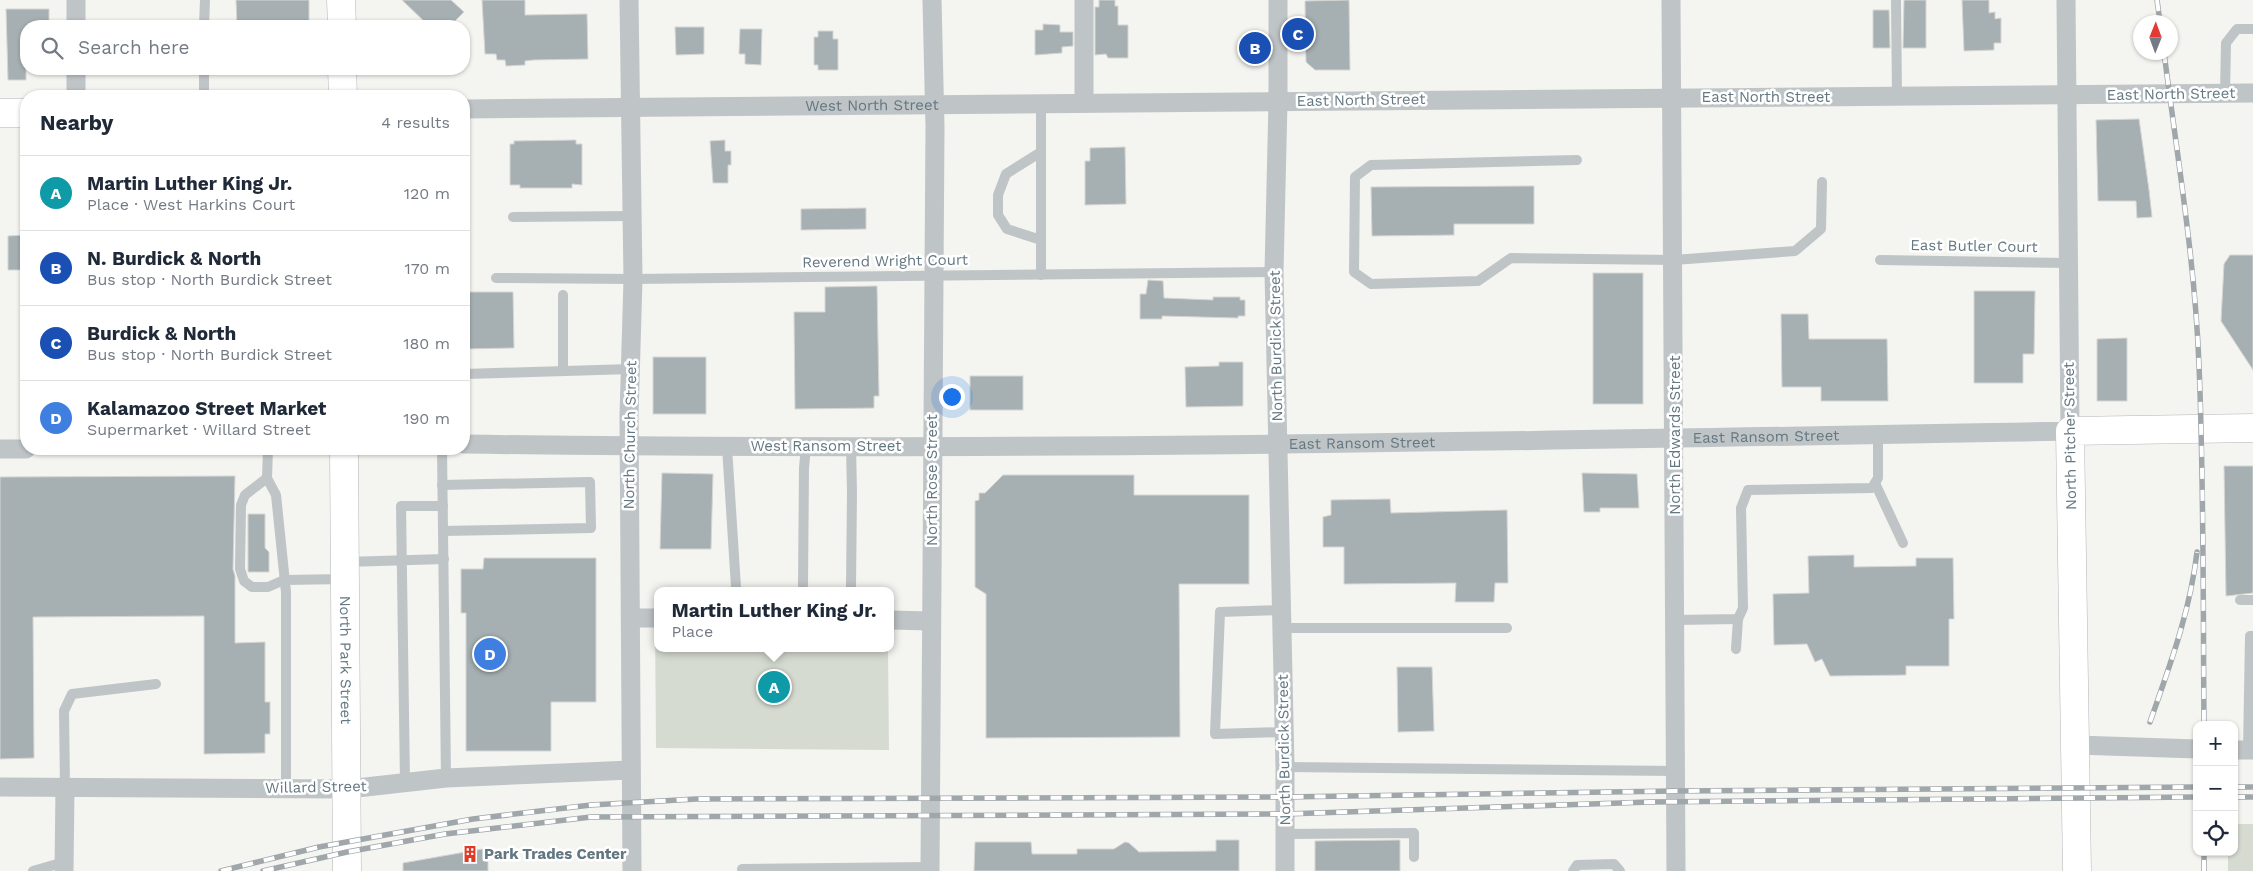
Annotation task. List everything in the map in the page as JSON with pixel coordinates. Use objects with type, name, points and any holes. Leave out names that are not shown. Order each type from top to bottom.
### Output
[{"type":"street","points":[[76,0],[76,20]]},
{"type":"street","points":[[341,0],[342,20]]},
{"type":"street","name":"North Church Street","points":[[628,0],[633,279],[629,446],[632,871]]},
{"type":"street","name":"North Rose Street","points":[[930,869],[935,104],[932,0]]},
{"type":"street","points":[[1084,0],[1084,103]]},
{"type":"street","name":"North Burdick Street","points":[[1278,0],[1274,272],[1285,767],[1285,871]]},
{"type":"street","name":"North Edwards Street","points":[[1672,0],[1676,871]]},
{"type":"street","name":"North Pitcher Street","points":[[2066,0],[2077,871]]},
{"type":"street","points":[[76,75],[76,90]]},
{"type":"street","points":[[342,75],[343,90]]},
{"type":"street","name":"East North Street","points":[[1278,101],[2253,93]]},
{"type":"street","name":"West North Street","points":[[470,109],[1278,101]]},
{"type":"street","points":[[0,113],[20,113]]},
{"type":"street","name":"East Ransom Street","points":[[1279,444],[1675,440],[2253,428]]},
{"type":"street","name":"West Ransom Street","points":[[470,444],[932,446],[1279,444]]},
{"type":"street","points":[[0,449],[20,448]]},
{"type":"street","name":"North Park Street","points":[[344,455],[348,789],[347,871]]},
{"type":"street","points":[[631,618],[654,618]]},
{"type":"street","points":[[894,620],[931,621]]},
{"type":"street","points":[[2076,745],[2193,749]]},
{"type":"street","name":"Willard Street","points":[[0,787],[348,789],[446,778],[631,770]]},
{"type":"street","points":[[64,866],[65,787]]},
{"type":"lane","points":[[204,20],[205,0]]},
{"type":"lane","points":[[1896,0],[1897,96]]},
{"type":"lane","points":[[2225,93],[2226,43],[2237,29],[2253,29]]},
{"type":"lane","points":[[204,75],[204,90]]},
{"type":"lane","points":[[1040,275],[1041,103]]},
{"type":"lane","points":[[1041,152],[1006,174],[998,195],[998,215],[1007,229],[1041,240]]},
{"type":"lane","points":[[1577,160],[1371,164],[1355,177],[1354,272],[1371,284],[1478,281],[1511,258],[1674,260],[1795,251],[1821,229],[1822,182]]},
{"type":"lane","points":[[513,217],[632,216]]},
{"type":"lane","name":"East Butler Court","points":[[1880,260],[2068,262]]},
{"type":"lane","name":"Reverend Wright Court","points":[[496,278],[633,279],[1274,272]]},
{"type":"lane","points":[[562,295],[563,371]]},
{"type":"lane","points":[[470,374],[631,369]]},
{"type":"lane","points":[[1736,649],[1738,619],[1743,608],[1741,508],[1748,490],[1872,488],[1878,478],[1878,435]]},
{"type":"lane","points":[[727,446],[736,587]]},
{"type":"lane","points":[[803,585],[804,468],[806,446]]},
{"type":"lane","points":[[850,446],[852,494],[851,586]]},
{"type":"lane","points":[[268,455],[267,478],[276,495],[284,580],[286,789]]},
{"type":"lane","points":[[442,455],[446,778]]},
{"type":"lane","points":[[267,478],[245,495],[241,505],[240,569],[244,581],[252,587],[268,586],[284,580],[402,560],[444,559]]},
{"type":"lane","points":[[442,485],[590,482],[591,528],[443,531]]},
{"type":"lane","points":[[1875,483],[1903,543]]},
{"type":"lane","points":[[405,782],[401,506],[443,506]]},
{"type":"lane","points":[[2240,600],[2253,600]]},
{"type":"lane","points":[[1284,732],[1215,734],[1220,612],[1282,619],[1507,628]]},
{"type":"lane","points":[[1676,620],[1738,619]]},
{"type":"lane","points":[[2245,750],[2250,636],[2253,636]]},
{"type":"lane","points":[[65,787],[64,711],[72,694],[156,684]]},
{"type":"lane","points":[[1285,767],[1676,771]]},
{"type":"lane","points":[[1285,834],[1414,833],[1414,857]]},
{"type":"lane","points":[[1573,871],[1577,865],[1614,864],[1620,871]]},
{"type":"lane","points":[[32,871],[64,866]]},
{"type":"lane","points":[[742,869],[930,869]]},
{"type":"shaded area","points":[[655,652],[888,652],[889,750],[656,748]]},
{"type":"shaded area","points":[[2238,824],[2253,824],[2253,871],[2228,871],[2228,856],[2238,856]]},
{"type":"building","points":[[236,0],[309,0],[309,20],[237,20]]},
{"type":"building","points":[[402,0],[451,0],[464,12],[456,20],[423,20]]},
{"type":"building","points":[[482,0],[525,0],[525,15],[587,14],[588,59],[533,60],[525,61],[525,65],[506,66],[505,60],[497,60],[496,54],[485,54]]},
{"type":"building","points":[[1099,0],[1115,0],[1115,6],[1118,6],[1118,25],[1128,25],[1128,58],[1108,58],[1106,54],[1095,55],[1095,7],[1099,7]]},
{"type":"building","points":[[1349,0],[1350,70],[1315,70],[1306,62],[1305,1]]},
{"type":"building","points":[[1904,0],[1926,0],[1926,48],[1903,48]]},
{"type":"building","points":[[1962,0],[1989,0],[1989,13],[1995,12],[1995,19],[2001,18],[2001,43],[1994,43],[1994,50],[1964,51]]},
{"type":"building","points":[[6,9],[49,9],[49,20],[20,20],[20,75],[26,75],[26,80],[8,80]]},
{"type":"building","points":[[1873,10],[1889,10],[1890,48],[1873,48]]},
{"type":"building","points":[[1043,24],[1060,25],[1060,32],[1073,32],[1073,46],[1062,47],[1062,53],[1035,55],[1035,30],[1043,30]]},
{"type":"building","points":[[675,27],[704,27],[704,54],[676,55]]},
{"type":"building","points":[[740,29],[762,29],[761,65],[745,64],[745,54],[739,54]]},
{"type":"building","points":[[818,31],[833,31],[833,39],[838,39],[838,70],[818,70],[818,65],[814,65],[814,37],[818,37]]},
{"type":"building","points":[[2139,119],[2152,217],[2137,218],[2136,201],[2098,201],[2096,120]]},
{"type":"building","points":[[576,140],[576,144],[582,144],[582,185],[572,184],[572,188],[520,188],[520,185],[510,185],[510,144],[514,144],[514,141]]},
{"type":"building","points":[[725,140],[725,151],[731,151],[731,165],[728,165],[728,183],[713,183],[710,141]]},
{"type":"building","points":[[1125,147],[1126,204],[1085,205],[1085,161],[1090,161],[1090,148]]},
{"type":"building","points":[[1534,186],[1534,224],[1454,224],[1454,235],[1372,236],[1371,187]]},
{"type":"building","points":[[866,208],[866,229],[801,230],[801,209]]},
{"type":"building","points":[[20,235],[20,270],[8,270],[8,236]]},
{"type":"building","points":[[2230,255],[2253,255],[2253,370],[2221,321],[2224,264]]},
{"type":"building","points":[[1593,273],[1643,273],[1643,404],[1593,404]]},
{"type":"building","points":[[1148,280],[1163,281],[1164,298],[1213,300],[1213,297],[1240,297],[1240,300],[1245,300],[1245,316],[1238,316],[1238,318],[1162,316],[1162,319],[1140,319],[1140,294],[1146,294]]},
{"type":"building","points":[[877,286],[879,396],[874,396],[874,408],[795,409],[794,312],[825,312],[825,287]]},
{"type":"building","points":[[1974,291],[2035,291],[2034,354],[2023,354],[2023,383],[1974,383]]},
{"type":"building","points":[[470,292],[513,292],[514,348],[470,349]]},
{"type":"building","points":[[1781,314],[1808,314],[1809,339],[1887,339],[1888,401],[1821,401],[1821,387],[1782,387]]},
{"type":"building","points":[[2127,338],[2127,401],[2097,401],[2097,339]]},
{"type":"building","points":[[653,357],[706,357],[706,414],[653,414]]},
{"type":"building","points":[[1219,362],[1243,362],[1243,406],[1186,407],[1185,367],[1219,366]]},
{"type":"building","points":[[970,376],[1023,376],[1023,410],[970,410]]},
{"type":"building","points":[[2224,466],[2253,466],[2253,593],[2226,596]]},
{"type":"building","points":[[662,473],[713,474],[711,549],[660,549]]},
{"type":"building","points":[[1582,473],[1637,474],[1639,508],[1600,508],[1600,512],[1584,512]]},
{"type":"building","points":[[1003,475],[1134,475],[1134,495],[1249,495],[1249,584],[1179,584],[1180,737],[986,738],[986,594],[975,587],[975,501],[979,500],[979,493],[985,493]]},
{"type":"building","points":[[235,476],[233,569],[235,576],[235,643],[265,642],[265,702],[270,702],[270,734],[265,734],[265,753],[204,754],[204,616],[33,617],[34,758],[0,759],[0,477]]},
{"type":"building","points":[[1390,499],[1391,513],[1507,510],[1508,583],[1495,583],[1494,602],[1455,602],[1456,583],[1344,584],[1344,547],[1323,547],[1323,517],[1331,515],[1331,500]]},
{"type":"building","points":[[248,514],[265,514],[265,548],[269,552],[269,572],[248,572]]},
{"type":"building","points":[[1854,555],[1854,567],[1916,566],[1916,558],[1953,558],[1954,619],[1949,619],[1949,666],[1906,666],[1906,675],[1830,676],[1822,659],[1815,662],[1807,644],[1774,645],[1773,594],[1809,593],[1808,556]]},
{"type":"building","points":[[484,558],[596,558],[596,702],[551,702],[551,751],[466,751],[466,613],[461,613],[461,569],[483,569]]},
{"type":"building","points":[[1397,667],[1432,667],[1434,731],[1398,732]]},
{"type":"building","points":[[1216,840],[1239,840],[1239,871],[974,871],[975,842],[1031,842],[1032,854],[1077,854],[1077,849],[1114,849],[1125,842],[1129,843],[1139,852],[1216,851]]},
{"type":"building","points":[[1400,840],[1400,871],[1315,871],[1315,841]]},
{"type":"building","name":"Park Trades Center","points":[[488,848],[488,871],[403,871],[403,863]]},
{"type":"railway","points":[[2157,0],[2159,15]]},
{"type":"railway","points":[[2165,60],[2190,247],[2197,326],[2202,455],[2204,721]]},
{"type":"railway","points":[[2150,722],[2172,659],[2190,596],[2197,552]]},
{"type":"railway","points":[[221,871],[319,847],[473,819],[591,805],[696,799],[1285,797],[1676,791],[2193,787]]},
{"type":"railway","points":[[2238,787],[2253,787]]},
{"type":"railway","points":[[263,871],[347,852],[445,834],[591,817],[1285,814],[1650,802],[2193,797]]},
{"type":"railway","points":[[2238,797],[2253,797]]},
{"type":"railway","points":[[2204,856],[2204,871]]},
{"type":"place","name":"Burdick & North","points":[[1298,34]]},
{"type":"place","name":"N. Burdick & North","points":[[1255,48]]},
{"type":"place","name":"Kalamazoo Street Market","points":[[490,654]]},
{"type":"place","name":"Martin Luther King Jr.","points":[[774,687]]},
{"type":"place","name":"Park Trades Center","points":[[470,854]]}]
